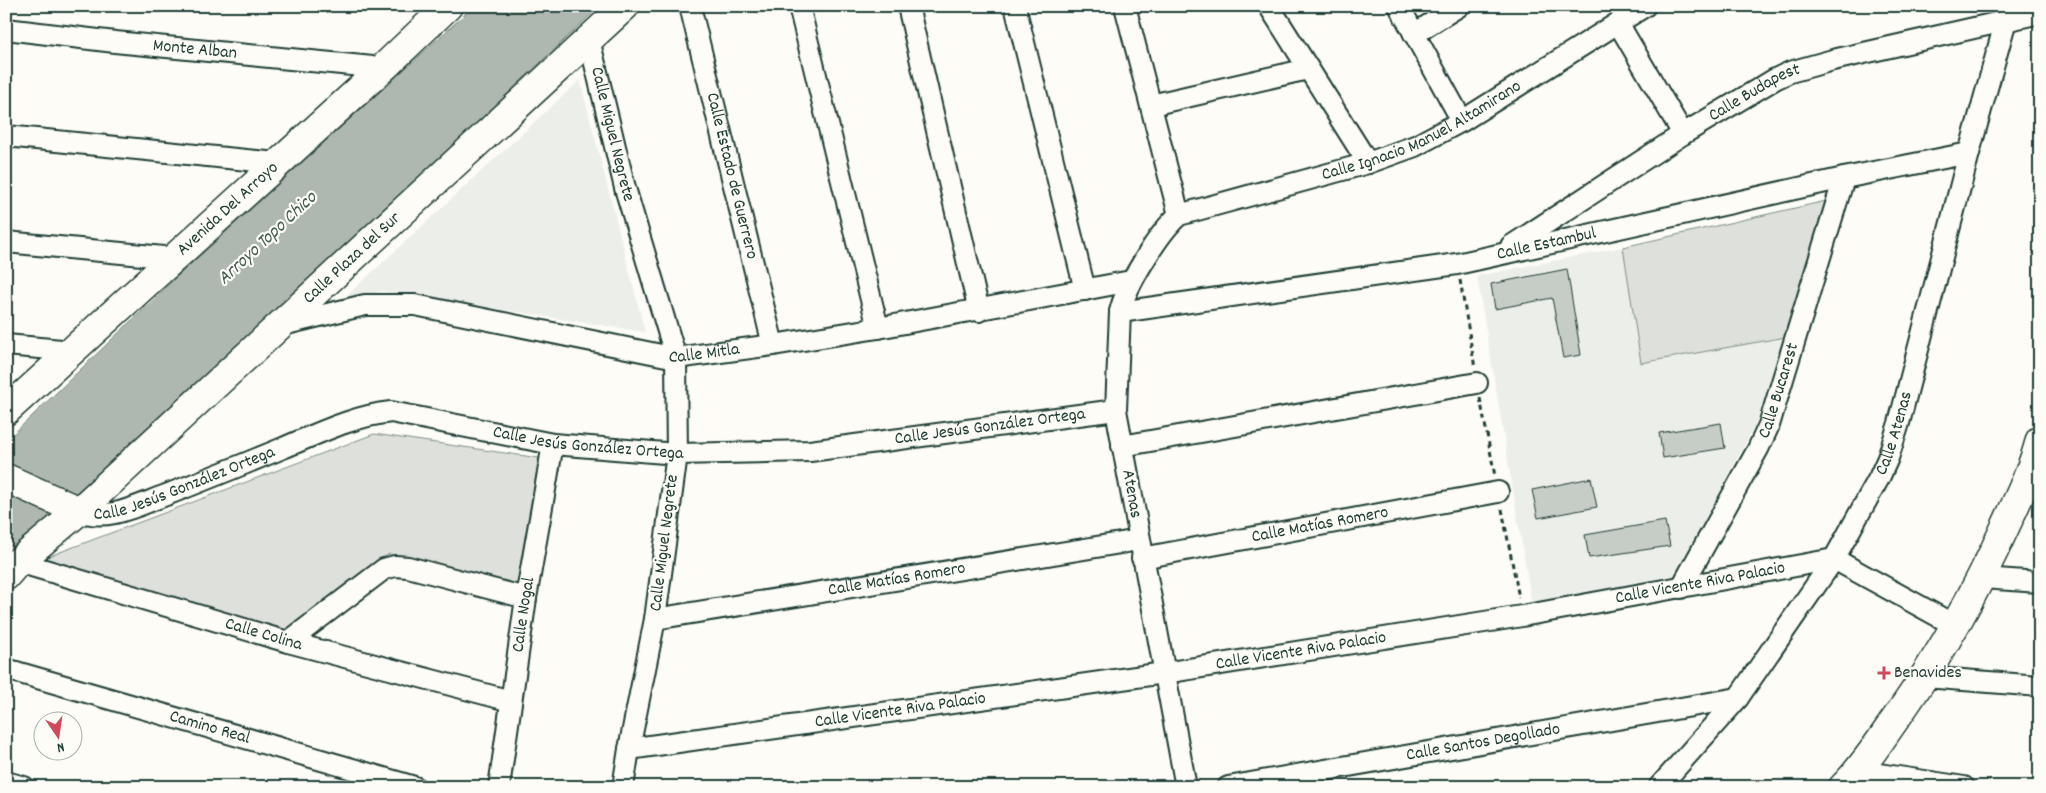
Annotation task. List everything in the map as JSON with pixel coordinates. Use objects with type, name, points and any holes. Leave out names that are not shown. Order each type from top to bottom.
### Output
[{"type":"street","name":"Avenida Del Arroyo","points":[[6,411],[383,68],[448,6]]},
{"type":"street","name":"Calle Plaza del Sur","points":[[12,569],[67,506],[280,325],[625,6]]},
{"type":"street","name":"Calle Estado de Guerrero","points":[[690,6],[774,345]]},
{"type":"street","points":[[799,6],[878,328]]},
{"type":"street","points":[[908,6],[979,311]]},
{"type":"street","points":[[1015,6],[1085,290]]},
{"type":"street","points":[[1125,6],[1179,215]]},
{"type":"street","points":[[1270,6],[1368,163]]},
{"type":"street","points":[[1399,6],[1462,121]]},
{"type":"street","points":[[1414,34],[1459,6]]},
{"type":"street","name":"Calle Ignacio Manuel Altamirano","points":[[1179,215],[1368,163],[1421,143],[1462,121],[1645,6]]},
{"type":"street","name":"Calle Budapest","points":[[1502,253],[1683,134],[1790,72],[1833,60],[2040,13]]},
{"type":"street","name":"Calle Atenas","points":[[1659,787],[1738,698],[1834,559],[1888,458],[1899,423],[1969,153],[2006,20]]},
{"type":"street","points":[[1618,23],[1683,134]]},
{"type":"street","name":"Monte Alban","points":[[6,29],[115,42],[383,68]]},
{"type":"street","name":"Calle Miguel Negrete","points":[[589,39],[625,188],[676,358],[677,454],[656,619],[623,787]]},
{"type":"street","points":[[1151,105],[1308,69]]},
{"type":"street","points":[[6,136],[277,163]]},
{"type":"street","name":"Calle Estambul","points":[[1120,312],[1457,264],[1844,178],[1969,153]]},
{"type":"street","name":"Calle Bucarest","points":[[1682,588],[1769,426],[1844,178]]},
{"type":"street","name":"Atenas","points":[[1179,215],[1170,223],[1131,281],[1122,300],[1116,410],[1186,787]]},
{"type":"street","points":[[6,242],[174,258]]},
{"type":"street","name":"Calle Mitla","points":[[280,325],[365,305],[416,305],[676,358],[774,345],[979,311],[1131,281]]},
{"type":"street","points":[[6,345],[73,351]]},
{"type":"street","points":[[1122,446],[1477,383]]},
{"type":"street","name":"Calle Jesús González Ortega","points":[[67,506],[95,516],[121,511],[244,465],[321,432],[381,413],[390,412],[552,444],[677,454],[810,451],[1116,410]]},
{"type":"street","points":[[1853,782],[1925,677],[1956,626],[1982,578],[2036,466],[2040,440]]},
{"type":"street","name":"Calle Nogal","points":[[499,787],[526,598],[552,444]]},
{"type":"street","points":[[6,478],[67,506]]},
{"type":"street","name":"Calle Matías Romero","points":[[656,619],[1141,549],[1498,492]]},
{"type":"street","points":[[1834,559],[1956,626]]},
{"type":"street","name":"Calle Vicente Riva Palacio","points":[[629,749],[1164,673],[1522,616],[1834,559]]},
{"type":"street","points":[[288,642],[369,579],[389,567],[408,567],[526,598]]},
{"type":"street","name":"Calle Colina","points":[[12,569],[511,700]]},
{"type":"street","points":[[1982,578],[2040,582]]},
{"type":"street","name":"Camino Real","points":[[6,669],[415,787]]},
{"type":"street","points":[[1925,677],[2040,686]]},
{"type":"street","name":"Calle Santos Degollado","points":[[1228,787],[1738,698]]},
{"type":"street","points":[[6,782],[24,787]]},
{"type":"street","points":[[1853,782],[1964,787]]},
{"type":"path","points":[[1457,264],[1477,383],[1522,616]]},
{"type":"shaded area","points":[[580,80],[645,332],[382,291],[340,302]]},
{"type":"shaded area","points":[[1826,201],[1786,337],[1641,363],[1623,247]]},
{"type":"shaded area","points":[[1623,247],[1641,363],[1786,337],[1756,423],[1675,579],[1532,604],[1477,276]]},
{"type":"shaded area","points":[[374,434],[539,458],[517,585],[389,554],[279,637],[39,560]]},
{"type":"water","name":"Arroyo Topo Chico","points":[[474,6],[600,6],[232,354],[6,557],[6,441],[181,273]]},
{"type":"building","points":[[1567,269],[1581,355],[1563,358],[1552,298],[1495,309],[1491,284]]},
{"type":"building","points":[[1721,423],[1725,448],[1663,458],[1659,433]]},
{"type":"building","points":[[1591,478],[1597,507],[1538,518],[1532,490]]},
{"type":"building","points":[[1665,521],[1670,546],[1589,558],[1585,535]]},
{"type":"place","name":"Benavides","points":[[1884,673]]}]
